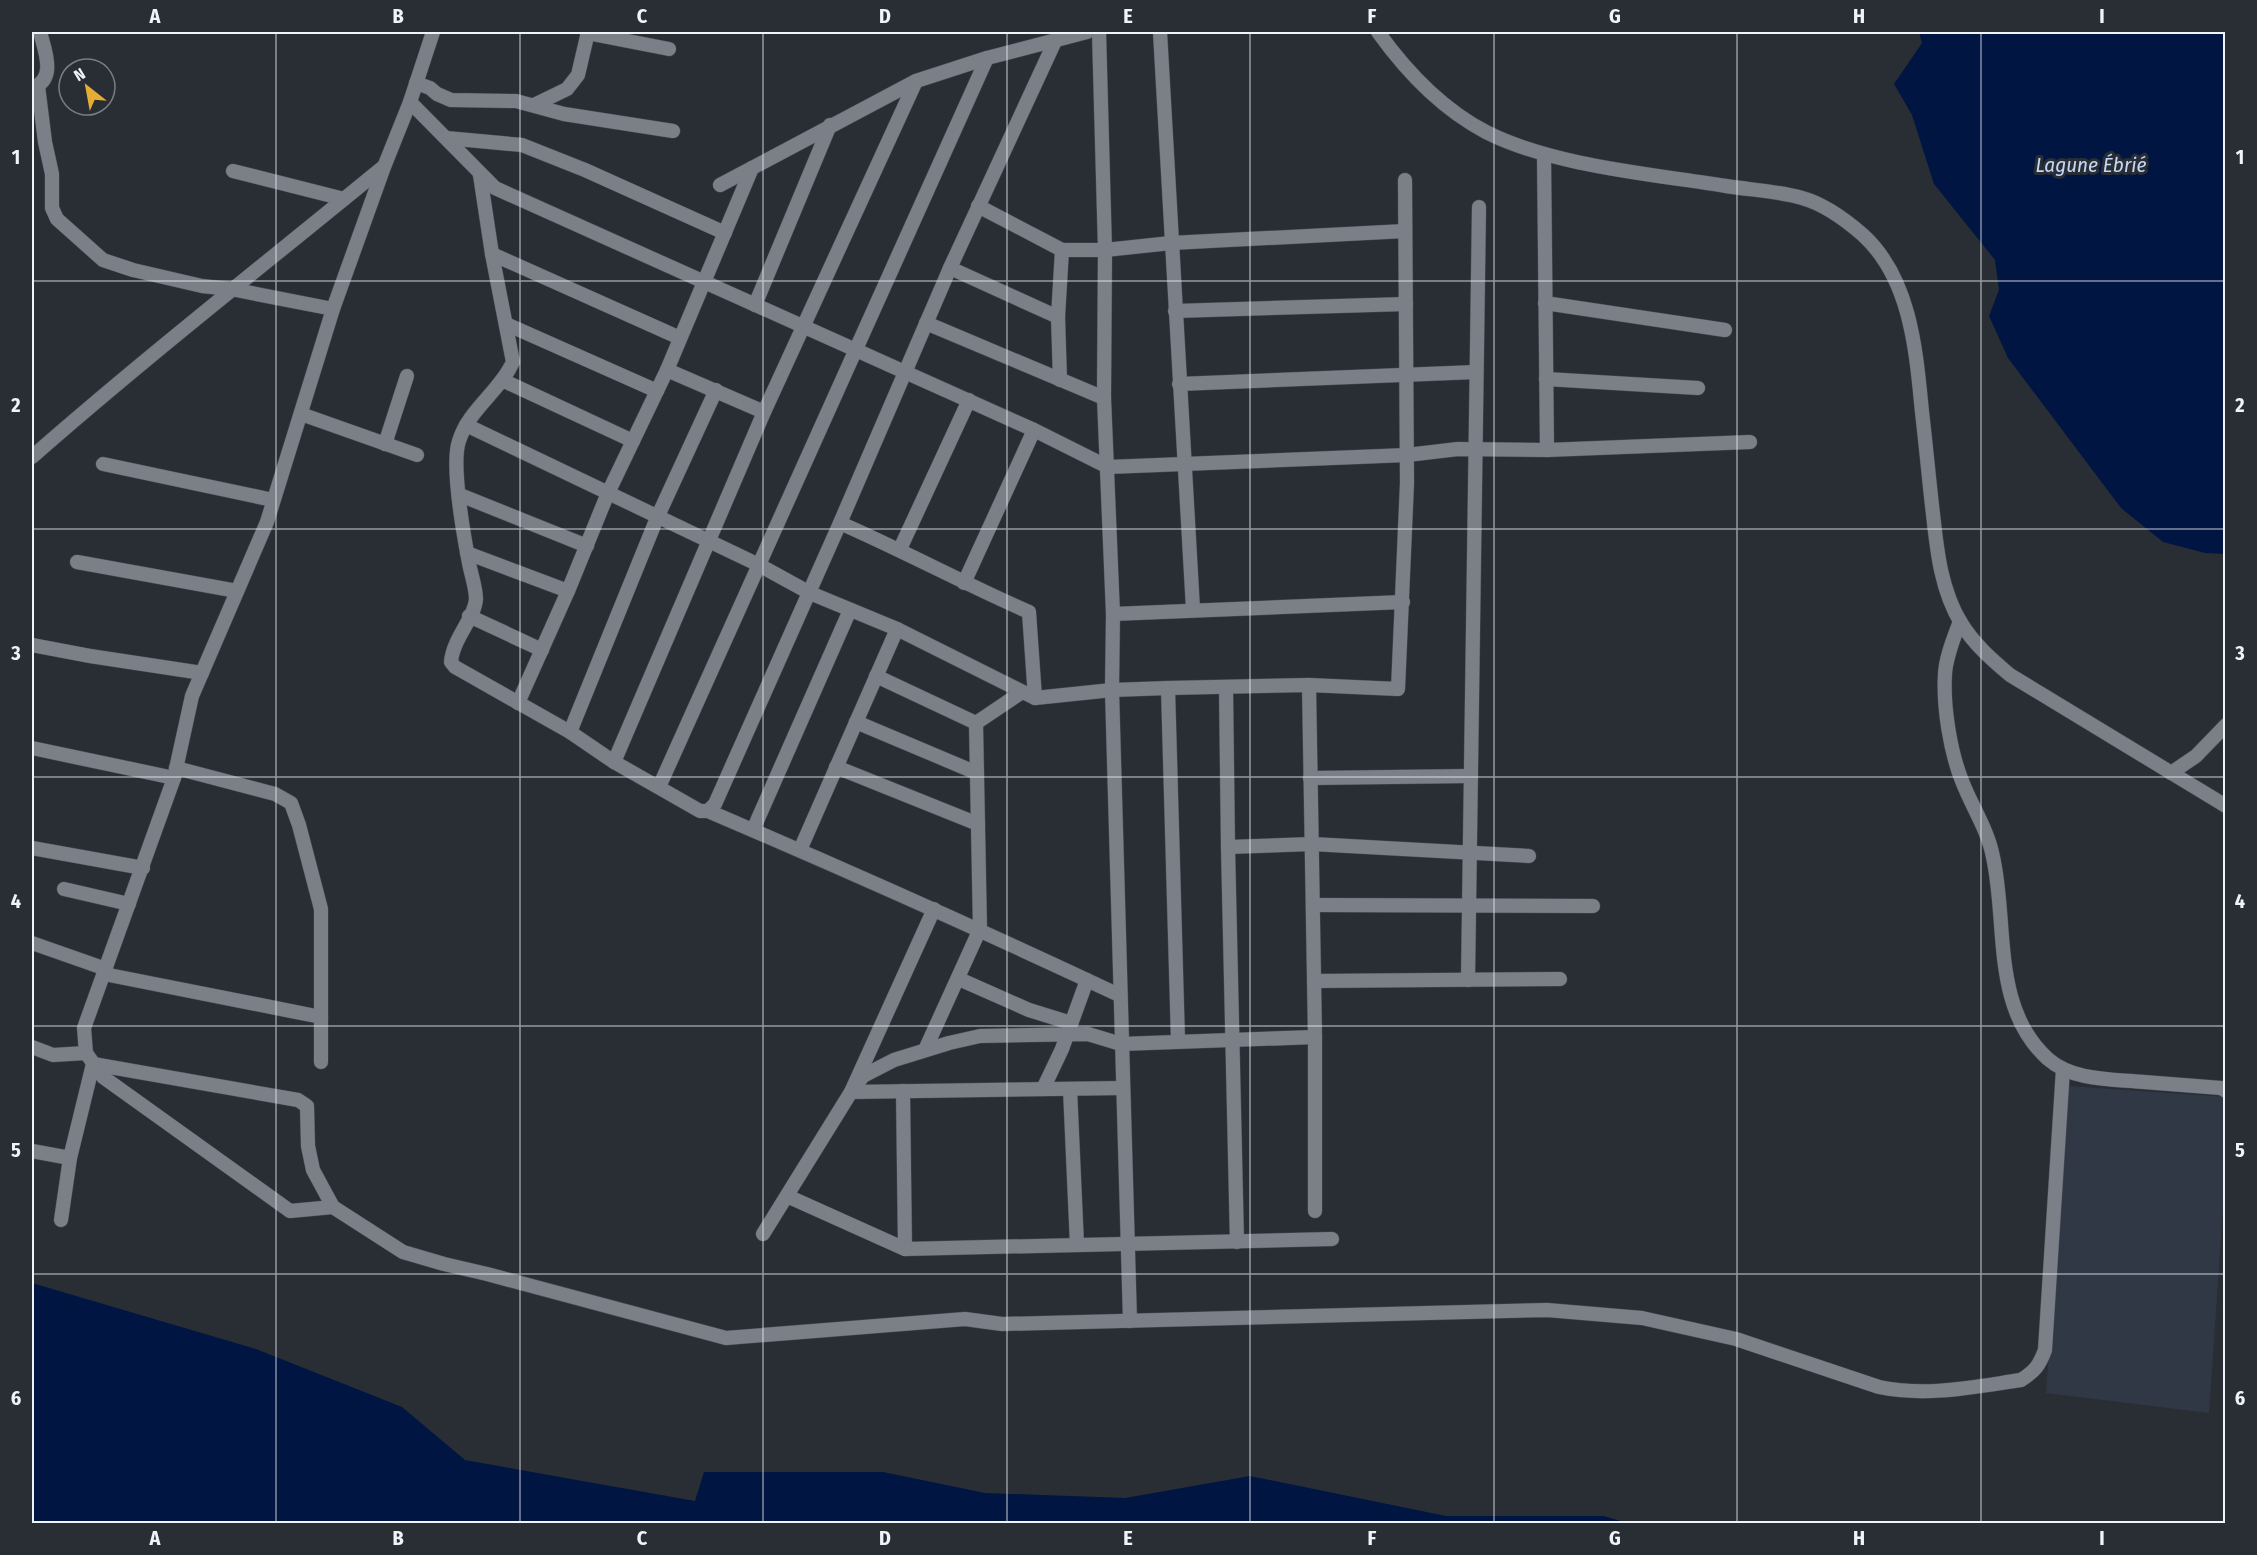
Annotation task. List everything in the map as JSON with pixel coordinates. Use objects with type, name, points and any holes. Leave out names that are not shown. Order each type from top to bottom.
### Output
[{"type":"street","points":[[40,32],[48,72],[45,80],[35,87],[52,174],[52,208],[57,219],[103,260],[133,270],[202,286],[333,309]]},
{"type":"street","points":[[61,1220],[70,1158],[90,1058],[84,1028],[175,773],[192,696],[267,522],[333,309],[384,167],[411,102],[433,32]]},
{"type":"street","points":[[534,105],[567,89],[578,75],[587,32],[669,49]]},
{"type":"street","points":[[720,186],[830,125],[916,81],[987,58],[1087,32]]},
{"type":"street","points":[[1099,32],[1105,250],[1104,399],[1113,614],[1112,690],[1119,994],[1130,1321]]},
{"type":"street","points":[[1160,32],[1193,609]]},
{"type":"street","points":[[1378,32],[1410,73],[1448,106],[1486,132],[1544,154],[1618,169],[1803,198],[1840,217],[1865,237],[1889,266],[1906,308],[1915,344],[1936,542],[1943,580],[1960,621],[1985,654],[2010,675],[2226,806]]},
{"type":"street","points":[[708,811],[715,804],[810,593],[950,268],[1056,39]]},
{"type":"street","points":[[659,787],[987,58]]},
{"type":"street","points":[[614,762],[764,412],[916,81]]},
{"type":"street","points":[[416,83],[451,100],[516,101],[564,114],[674,131]]},
{"type":"street","points":[[411,102],[495,188],[906,371],[1035,430],[1108,467],[1407,455],[1475,448],[1547,450],[1750,441]]},
{"type":"street","points":[[755,305],[830,125]]},
{"type":"street","points":[[446,138],[522,145],[585,170],[725,233]]},
{"type":"street","points":[[1544,154],[1547,450]]},
{"type":"street","points":[[32,457],[100,397],[384,167]]},
{"type":"street","points":[[518,704],[608,493],[667,370],[752,168]]},
{"type":"street","points":[[233,171],[344,199]]},
{"type":"street","points":[[480,174],[492,254],[513,362],[502,380],[481,403],[458,442],[457,472],[467,554],[476,599],[452,650],[451,662],[455,667],[570,732],[614,762],[700,811],[708,811],[800,850],[980,929],[1119,994]]},
{"type":"street","points":[[466,425],[759,565],[810,593],[897,629],[1035,698],[1112,690],[1168,688],[1309,685],[1398,689],[1407,455],[1405,180]]},
{"type":"street","points":[[978,206],[1062,250],[1105,250],[1171,243],[1405,231]]},
{"type":"street","points":[[1468,980],[1479,207]]},
{"type":"street","points":[[1060,380],[1058,317],[1062,250]]},
{"type":"street","points":[[492,254],[680,338]]},
{"type":"street","points":[[950,268],[1058,317]]},
{"type":"street","points":[[1175,311],[1406,303]]},
{"type":"street","points":[[1545,303],[1725,330]]},
{"type":"street","points":[[926,323],[1104,399]]},
{"type":"street","points":[[506,324],[657,391]]},
{"type":"street","points":[[667,370],[764,412]]},
{"type":"street","points":[[1179,384],[1476,372]]},
{"type":"street","points":[[385,444],[407,376]]},
{"type":"street","points":[[1546,379],[1698,388]]},
{"type":"street","points":[[502,380],[633,441]]},
{"type":"street","points":[[570,732],[657,518],[716,390]]},
{"type":"street","points":[[900,549],[969,400]]},
{"type":"street","points":[[301,414],[417,455]]},
{"type":"street","points":[[964,583],[1035,430]]},
{"type":"street","points":[[103,464],[273,501]]},
{"type":"street","points":[[460,495],[586,546]]},
{"type":"street","points":[[840,523],[900,549],[964,583],[1029,612],[1035,698]]},
{"type":"street","points":[[467,554],[568,591]]},
{"type":"street","points":[[77,562],[237,591]]},
{"type":"street","points":[[1113,614],[1403,602]]},
{"type":"street","points":[[753,830],[850,610]]},
{"type":"street","points":[[469,616],[542,650]]},
{"type":"street","points":[[1960,621],[1948,655],[1945,674],[1949,734],[1955,763],[1988,835],[1993,854],[1997,875],[2002,948],[2016,1015],[2036,1046],[2062,1069],[2088,1077],[2226,1090]]},
{"type":"street","points":[[800,850],[897,629]]},
{"type":"street","points":[[32,645],[202,673]]},
{"type":"street","points":[[876,676],[976,723]]},
{"type":"street","points":[[1309,685],[1315,1037],[1315,1211]]},
{"type":"street","points":[[1226,687],[1237,1242]]},
{"type":"street","points":[[1168,688],[1178,1041]]},
{"type":"street","points":[[976,723],[1022,692]]},
{"type":"street","points":[[856,722],[977,773]]},
{"type":"street","points":[[925,1050],[980,929],[976,723]]},
{"type":"street","points":[[2170,773],[2196,756],[2226,724]]},
{"type":"street","points":[[32,748],[175,773],[275,794],[291,803],[302,835],[321,909],[321,1062]]},
{"type":"street","points":[[836,766],[978,824]]},
{"type":"street","points":[[1310,778],[1471,776]]},
{"type":"street","points":[[1228,847],[1312,844],[1529,856]]},
{"type":"street","points":[[32,848],[143,868]]},
{"type":"street","points":[[64,890],[129,904]]},
{"type":"street","points":[[1313,905],[1593,906]]},
{"type":"street","points":[[853,1090],[934,909]]},
{"type":"street","points":[[32,944],[105,972],[321,1017]]},
{"type":"street","points":[[959,979],[1069,1028],[1121,1044],[1315,1037]]},
{"type":"street","points":[[1314,981],[1560,979]]},
{"type":"street","points":[[1043,1089],[1062,1049],[1088,980]]},
{"type":"street","points":[[763,1234],[863,1076],[894,1060],[980,1036],[1069,1028]]},
{"type":"street","points":[[32,1047],[53,1055],[90,1058],[298,1100],[307,1106],[308,1146],[313,1170],[333,1207],[403,1252],[726,1338],[964,1319],[1002,1324],[1547,1310],[1642,1318],[1736,1339],[1879,1387],[1904,1392],[1930,1392],[2020,1380],[2033,1372],[2045,1350],[2062,1069]]},
{"type":"street","points":[[90,1058],[103,1077],[290,1211],[333,1207]]},
{"type":"street","points":[[853,1090],[1122,1088]]},
{"type":"street","points":[[1070,1089],[1077,1245]]},
{"type":"street","points":[[903,1091],[905,1250]]},
{"type":"street","points":[[32,1151],[70,1158]]},
{"type":"street","points":[[787,1196],[905,1250],[1332,1239]]},
{"type":"shaded area","points":[[2069,1086],[2225,1097],[2225,1179],[2209,1413],[2046,1393]]},
{"type":"water","name":"Lagune Ébrié","points":[[1919,32],[2225,32],[2225,554],[2205,553],[2163,542],[2121,508],[2008,358],[1989,316],[1999,290],[1995,260],[1934,184],[1912,115],[1894,84],[1922,43]]},
{"type":"water","points":[[32,1283],[256,1349],[402,1407],[465,1460],[695,1501],[704,1472],[883,1472],[985,1493],[1125,1498],[1250,1476],[1446,1516],[1604,1516],[1627,1523],[32,1523]]}]
